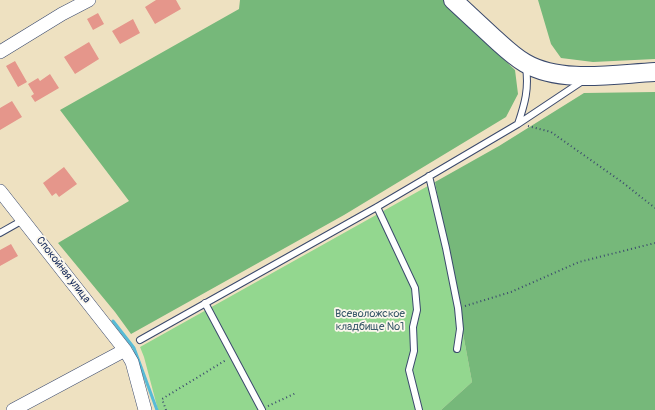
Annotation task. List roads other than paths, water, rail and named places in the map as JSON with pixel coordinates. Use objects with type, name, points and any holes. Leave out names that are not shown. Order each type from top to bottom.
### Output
[{"type":"street","points":[[0,52],[62,14],[89,0]]},
{"type":"street","points":[[453,0],[509,51],[525,63],[548,72],[591,76],[655,72]]},
{"type":"street","name":"Спокойная улица","points":[[0,191],[125,350],[132,362],[145,410]]},
{"type":"street","points":[[13,410],[125,350]]},
{"type":"lane","points":[[518,124],[526,101],[528,79],[525,63]]},
{"type":"lane","points":[[140,340],[376,207],[518,124],[591,76]]},
{"type":"lane","points":[[429,176],[458,308],[460,330],[457,349]]},
{"type":"lane","points":[[376,207],[415,288],[417,310],[413,327],[414,351],[409,370],[419,410]]},
{"type":"lane","points":[[0,233],[23,220]]},
{"type":"lane","points":[[205,303],[262,410]]},
{"type":"waterway","points":[[113,321],[134,348],[157,410]]},
{"type":"park label","name":"Всеволожское кладбище №1","points":[[370,320]]}]
